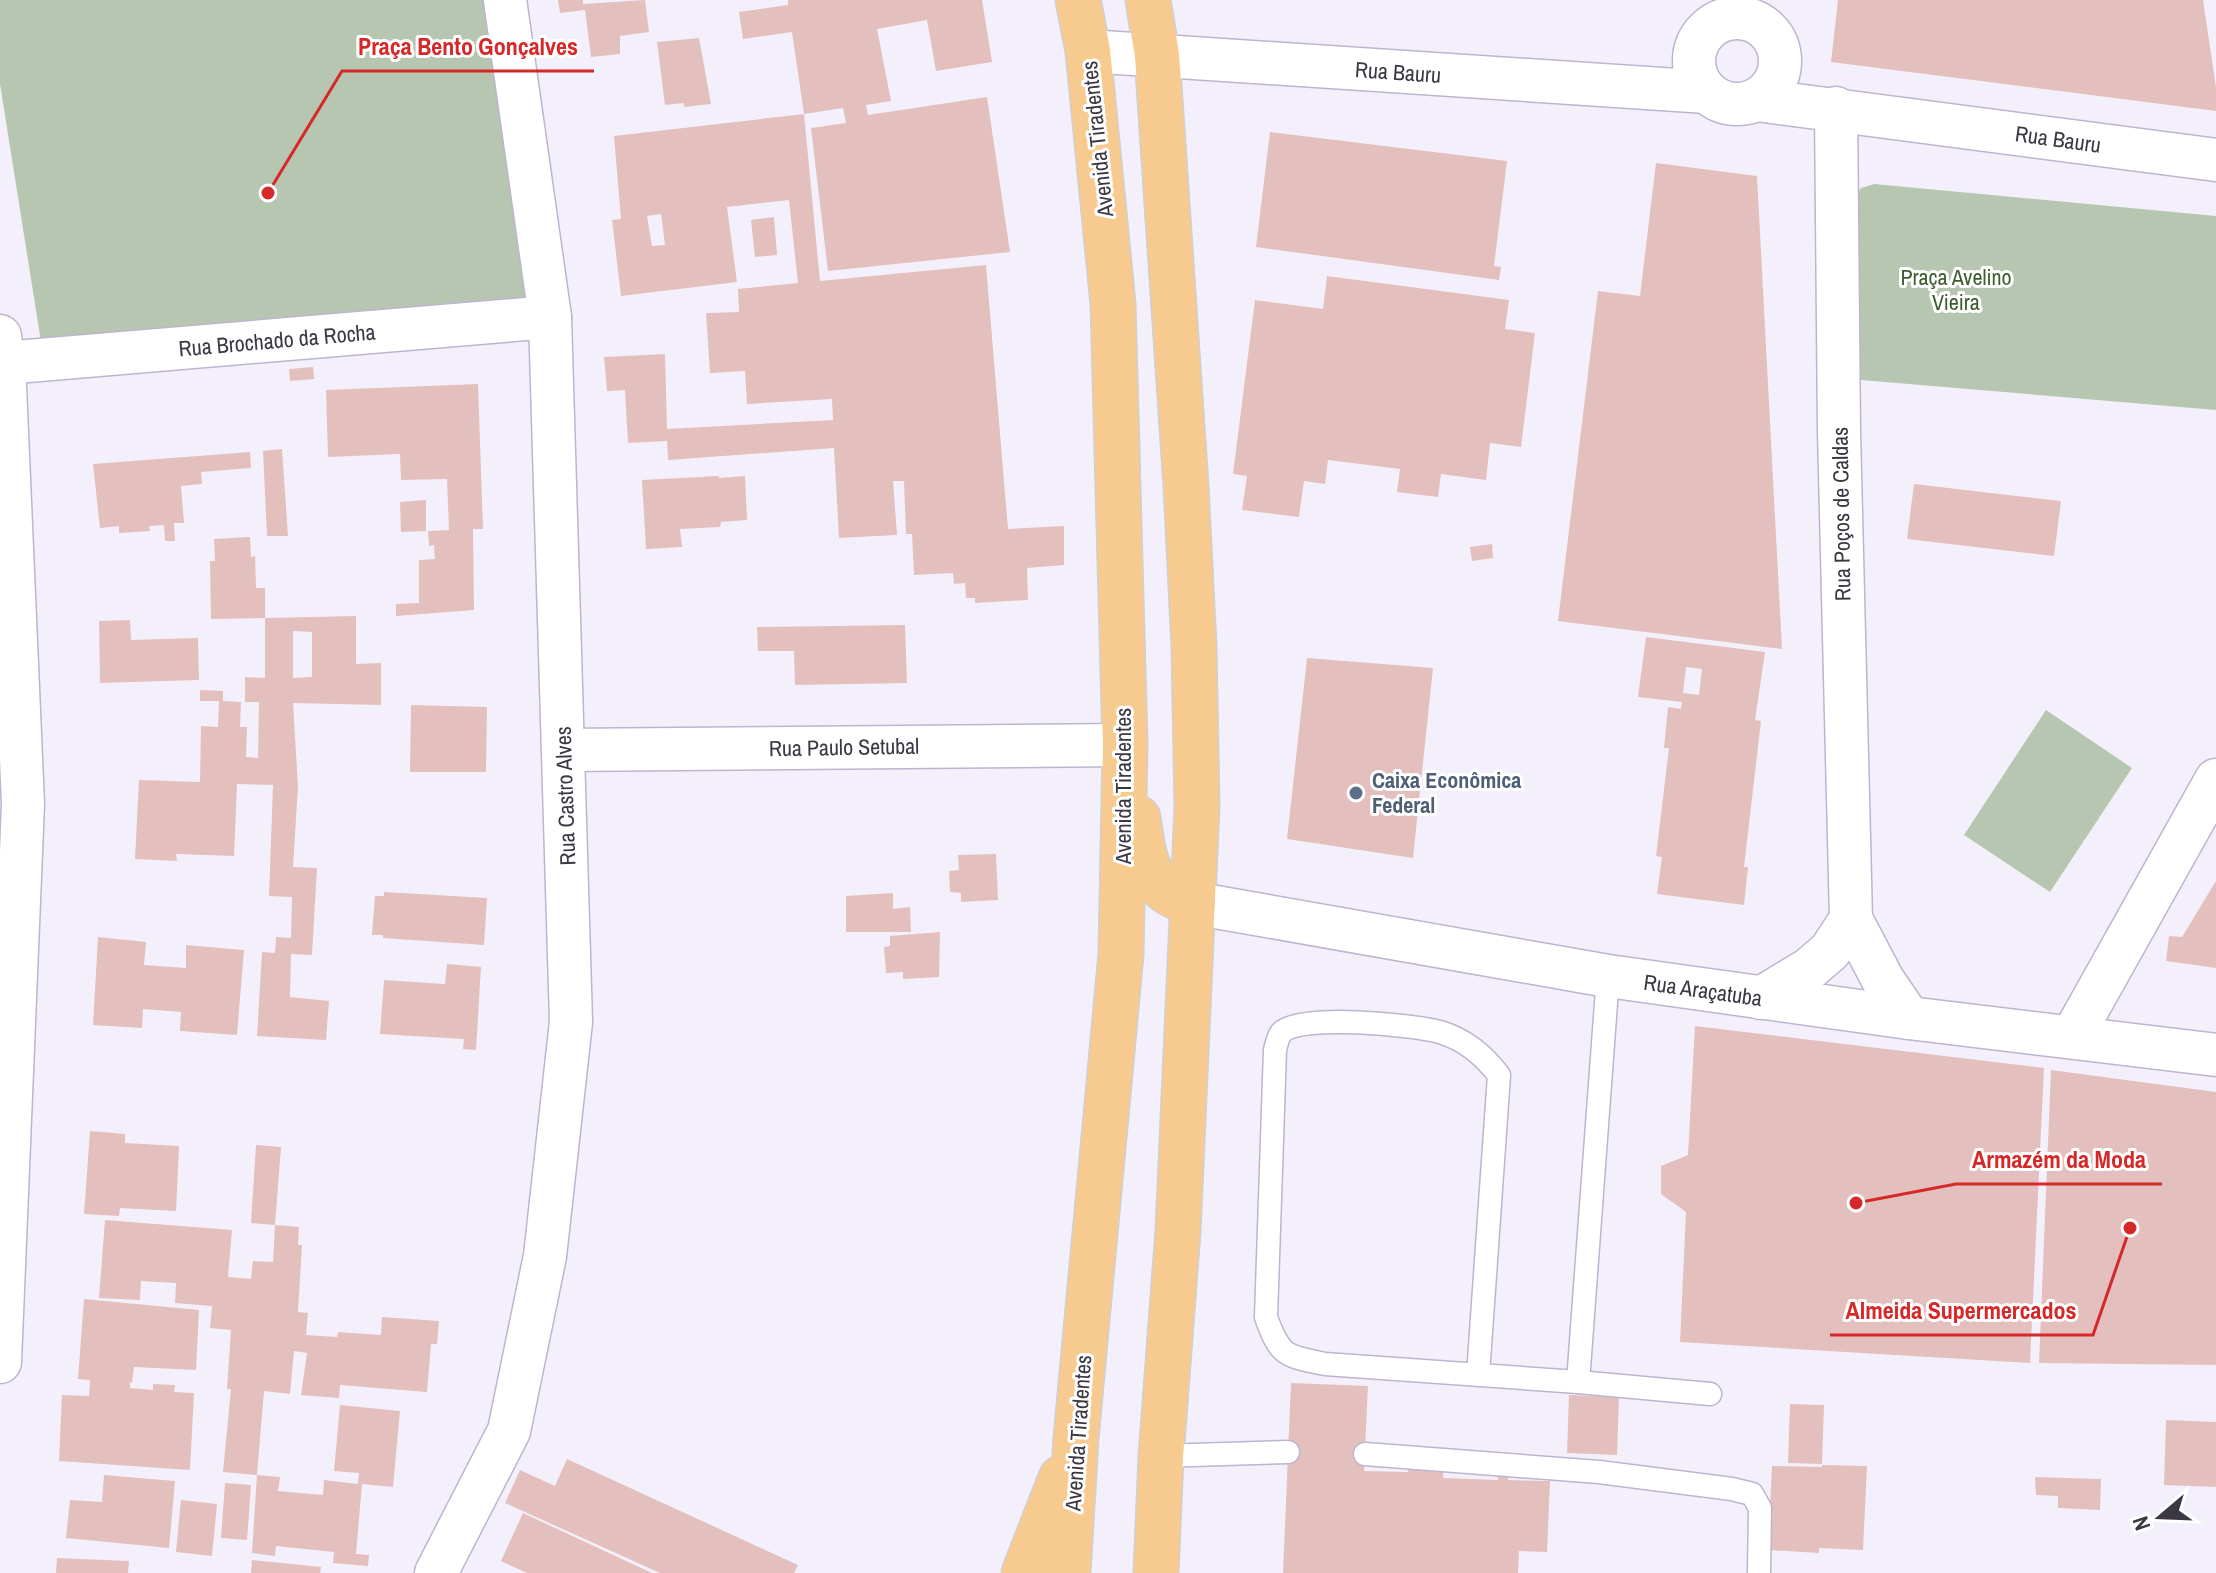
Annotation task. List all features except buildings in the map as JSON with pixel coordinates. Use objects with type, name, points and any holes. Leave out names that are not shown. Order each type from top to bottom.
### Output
[{"type":"main road","name":"Avenida Tiradentes","points":[[1068,1573],[1076,1438],[1121,954],[1125,745],[1113,304],[1088,51],[1078,0]]},
{"type":"main road","points":[[1148,0],[1157,55],[1194,632],[1197,807],[1178,1231],[1161,1456],[1156,1573]]},
{"type":"main road","points":[[1125,745],[1145,861],[1155,879],[1169,894],[1193,903]]},
{"type":"main road","points":[[1024,1573],[1076,1438]]},
{"type":"street","name":"Rua Castro Alves","points":[[436,1573],[509,1431],[545,1256],[571,1022],[550,317],[505,0]]},
{"type":"street","points":[[1740,18],[1768,31],[1777,48],[1779,67],[1768,91],[1757,100],[1730,104],[1707,92],[1698,80],[1694,66],[1695,51],[1712,26],[1740,18]]},
{"type":"street","name":"Rua Bauru","points":[[1088,51],[1707,92]]},
{"type":"street","name":"Rua Bauru","points":[[1757,100],[2216,160]]},
{"type":"street","name":"Rua Poços de Caldas","points":[[1836,108],[1839,432],[1851,919],[1883,980],[1909,1018]]},
{"type":"street","name":"Rua Brochado da Rocha","points":[[2,350],[550,317]]},
{"type":"street","points":[[0,1362],[23,804],[2,350]]},
{"type":"street","name":"Rua Paulo Setubal","points":[[564,750],[1125,745]]},
{"type":"street","points":[[2072,1037],[2216,780]]},
{"type":"street","name":"Rua Araçatuba","points":[[1193,903],[1608,976],[1909,1018],[2216,1055]]},
{"type":"street","points":[[1761,998],[1809,969],[1830,951],[1851,919]]},
{"type":"lane","points":[[1578,1382],[1608,976]]},
{"type":"lane","points":[[1478,1375],[1499,1075],[1480,1052],[1441,1032],[1372,1023],[1294,1025],[1281,1033],[1275,1050],[1266,1317],[1275,1342],[1291,1357],[1325,1364],[1710,1394]]},
{"type":"lane","points":[[1161,1456],[1288,1452]]},
{"type":"lane","points":[[1365,1454],[1599,1472],[1752,1494],[1760,1508],[1759,1573]]},
{"type":"green space","points":[[0,0],[487,0],[536,303],[42,348],[0,84]]},
{"type":"green space","name":"Praça Avelino Vieira","points":[[1874,184],[2216,216],[2216,410],[1861,380],[1852,204],[1861,188]]},
{"type":"green space","points":[[2046,710],[2132,768],[2050,892],[1964,835]]},
{"type":"place","name":"Praça Bento Gonçalves","points":[[268,193]]},
{"type":"place","name":"Caixa Econômica Federal","points":[[1356,793]]},
{"type":"place","name":"Armazém da Moda","points":[[1856,1203]]},
{"type":"place","name":"Almeida Supermercados","points":[[2130,1228]]}]
